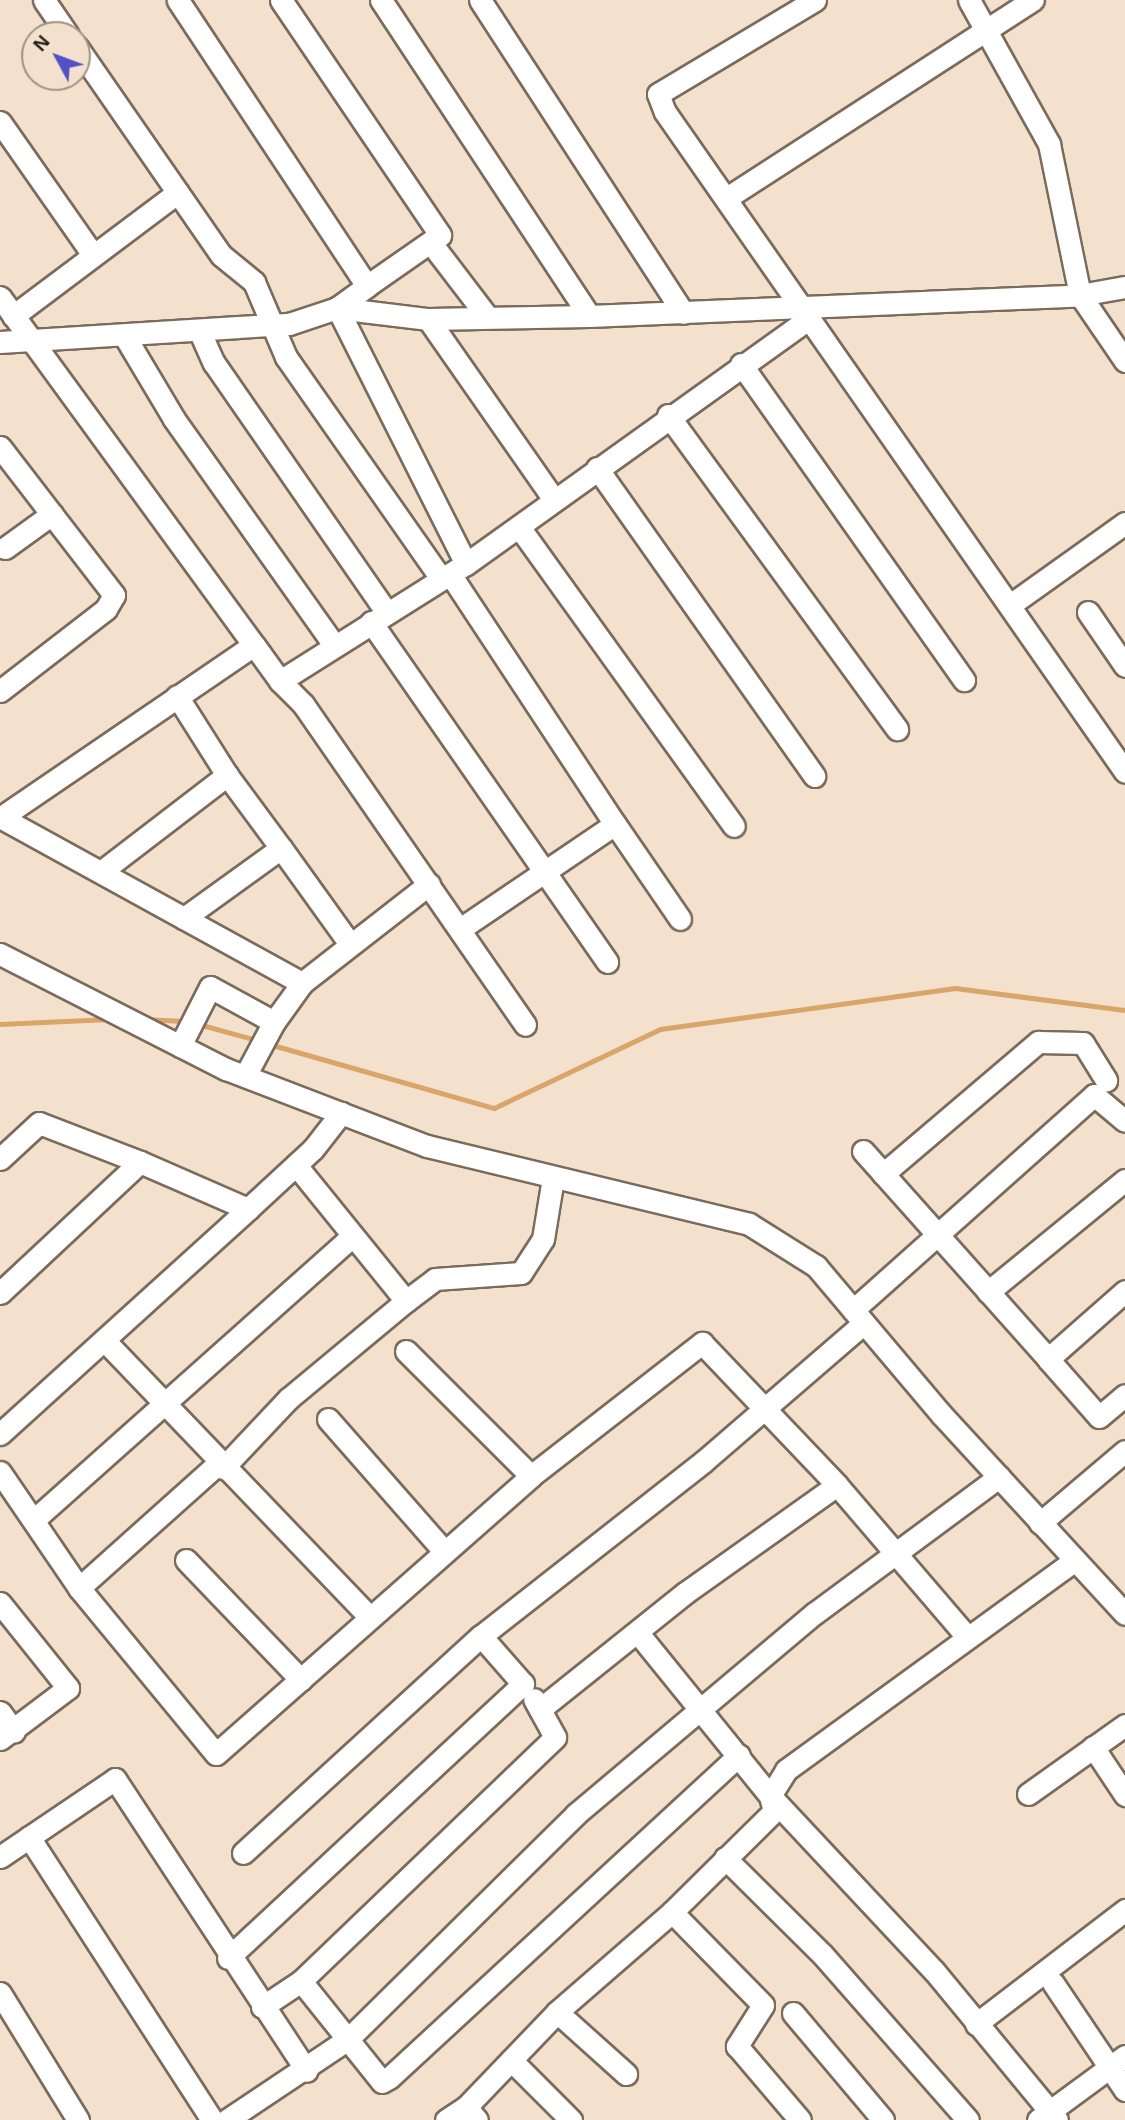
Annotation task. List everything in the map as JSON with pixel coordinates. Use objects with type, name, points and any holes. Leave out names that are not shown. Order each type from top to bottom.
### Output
[{"type":"street","points":[[44,0],[58,21]]},
{"type":"street","points":[[178,0],[367,286]]},
{"type":"street","points":[[281,0],[440,235],[337,309]]},
{"type":"street","points":[[380,0],[589,316]]},
{"type":"street","points":[[480,0],[683,313]]},
{"type":"street","points":[[815,0],[658,94],[685,145],[728,197],[803,313],[1125,772]]},
{"type":"street","points":[[969,0],[1049,145],[1080,295],[1125,361]]},
{"type":"street","points":[[728,197],[988,33],[1033,0]]},
{"type":"street","points":[[91,67],[221,255],[254,282],[268,325],[452,572],[615,824],[680,919]]},
{"type":"street","points":[[0,122],[93,255]]},
{"type":"street","points":[[13,316],[178,192]]},
{"type":"street","points":[[430,243],[486,315]]},
{"type":"street","points":[[0,342],[268,325],[337,309],[428,319],[486,315],[803,313],[1080,295],[1125,287]]},
{"type":"street","points":[[0,296],[29,341],[280,681],[303,704],[525,1025]]},
{"type":"street","points":[[337,309],[452,572]]},
{"type":"street","points":[[280,681],[519,527],[553,498],[741,364],[803,313]]},
{"type":"street","points":[[428,319],[553,498]]},
{"type":"street","points":[[199,330],[214,363],[607,962]]},
{"type":"street","points":[[124,335],[174,419],[335,646]]},
{"type":"street","points":[[741,364],[964,680]]},
{"type":"street","points":[[668,415],[897,729]]},
{"type":"street","points":[[0,447],[114,595],[106,609],[0,691]]},
{"type":"street","points":[[597,468],[814,776]]},
{"type":"street","points":[[2,547],[52,514]]},
{"type":"street","points":[[1010,605],[1125,523]]},
{"type":"street","points":[[519,527],[734,826]]},
{"type":"street","points":[[1088,612],[1125,666]]},
{"type":"street","points":[[254,645],[0,817],[302,983]]},
{"type":"street","points":[[177,696],[227,775],[350,944]]},
{"type":"street","points":[[102,871],[227,775]]},
{"type":"street","points":[[460,929],[615,824]]},
{"type":"street","points":[[184,918],[281,848]]},
{"type":"street","points":[[245,1076],[272,1027],[302,983],[429,884]]},
{"type":"street","points":[[0,954],[145,1028],[184,1040],[245,1076],[427,1146],[749,1224],[816,1266],[999,1477],[1125,1614]]},
{"type":"street","points":[[184,1040],[210,987],[272,1027]]},
{"type":"street","points":[[883,1174],[1038,1042],[1083,1043],[1106,1080]]},
{"type":"street","points":[[243,1853],[481,1636],[768,1408],[936,1233],[1094,1095],[1125,1121]]},
{"type":"street","points":[[0,1434],[296,1165],[341,1113]]},
{"type":"street","points":[[0,1159],[39,1123],[140,1162],[248,1209]]},
{"type":"street","points":[[863,1151],[1099,1417],[1125,1395]]},
{"type":"street","points":[[0,1293],[140,1162]]},
{"type":"street","points":[[296,1165],[405,1301]]},
{"type":"street","points":[[79,1588],[221,1466],[288,1399],[435,1279],[521,1273],[543,1238],[553,1178]]},
{"type":"street","points":[[988,1292],[1125,1180]]},
{"type":"street","points":[[36,1518],[166,1406],[354,1236]]},
{"type":"street","points":[[1048,1359],[1125,1291]]},
{"type":"street","points":[[104,1340],[221,1466],[369,1616]]},
{"type":"street","points":[[0,1472],[36,1518],[79,1588],[216,1754],[369,1616],[531,1476],[702,1343],[768,1408],[899,1551],[968,1638]]},
{"type":"street","points":[[406,1351],[531,1476]]},
{"type":"street","points":[[328,1419],[444,1551]]},
{"type":"street","points":[[1040,1523],[1121,1463]]},
{"type":"street","points":[[227,2120],[307,2071],[348,2039],[556,1832],[702,1707],[899,1551],[999,1477]]},
{"type":"street","points":[[540,1709],[837,1485]]},
{"type":"street","points":[[186,1560],[301,1680]]},
{"type":"street","points":[[446,2120],[472,2113],[511,2060],[557,2012],[672,1912],[774,1811],[770,1796],[786,1770],[1075,1560]]},
{"type":"street","points":[[0,1603],[68,1688],[7,1735],[0,1712]]},
{"type":"street","points":[[638,1633],[702,1707],[770,1796],[976,2024],[1048,2117],[1117,2062]]},
{"type":"street","points":[[262,2007],[301,1981],[555,1737],[523,1684],[481,1636]]},
{"type":"street","points":[[228,1958],[523,1684]]},
{"type":"street","points":[[1028,1794],[1125,1725]]},
{"type":"street","points":[[1093,1747],[1125,1795]]},
{"type":"street","points":[[301,1981],[382,2082],[739,1755]]},
{"type":"street","points":[[0,1857],[115,1779],[228,1958],[307,2071]]},
{"type":"street","points":[[29,1837],[212,2120]]},
{"type":"street","points":[[725,1858],[822,1954],[968,2120]]},
{"type":"street","points":[[976,2024],[1125,1910]]},
{"type":"street","points":[[672,1912],[763,2005],[737,2046],[800,2120]]},
{"type":"street","points":[[1053,1983],[1117,2062],[1125,2090]]},
{"type":"street","points":[[0,1993],[78,2120]]},
{"type":"street","points":[[557,2012],[626,2074]]},
{"type":"street","points":[[793,2013],[883,2120]]},
{"type":"street","points":[[511,2060],[571,2120]]},
{"type":"waterway","points":[[269,1044],[494,1108],[660,1029],[955,988],[1125,1010]]},
{"type":"waterway","points":[[0,1024],[109,1019]]},
{"type":"waterway","points":[[143,1019],[185,1021]]},
{"type":"waterway","points":[[198,1024],[260,1041]]}]
